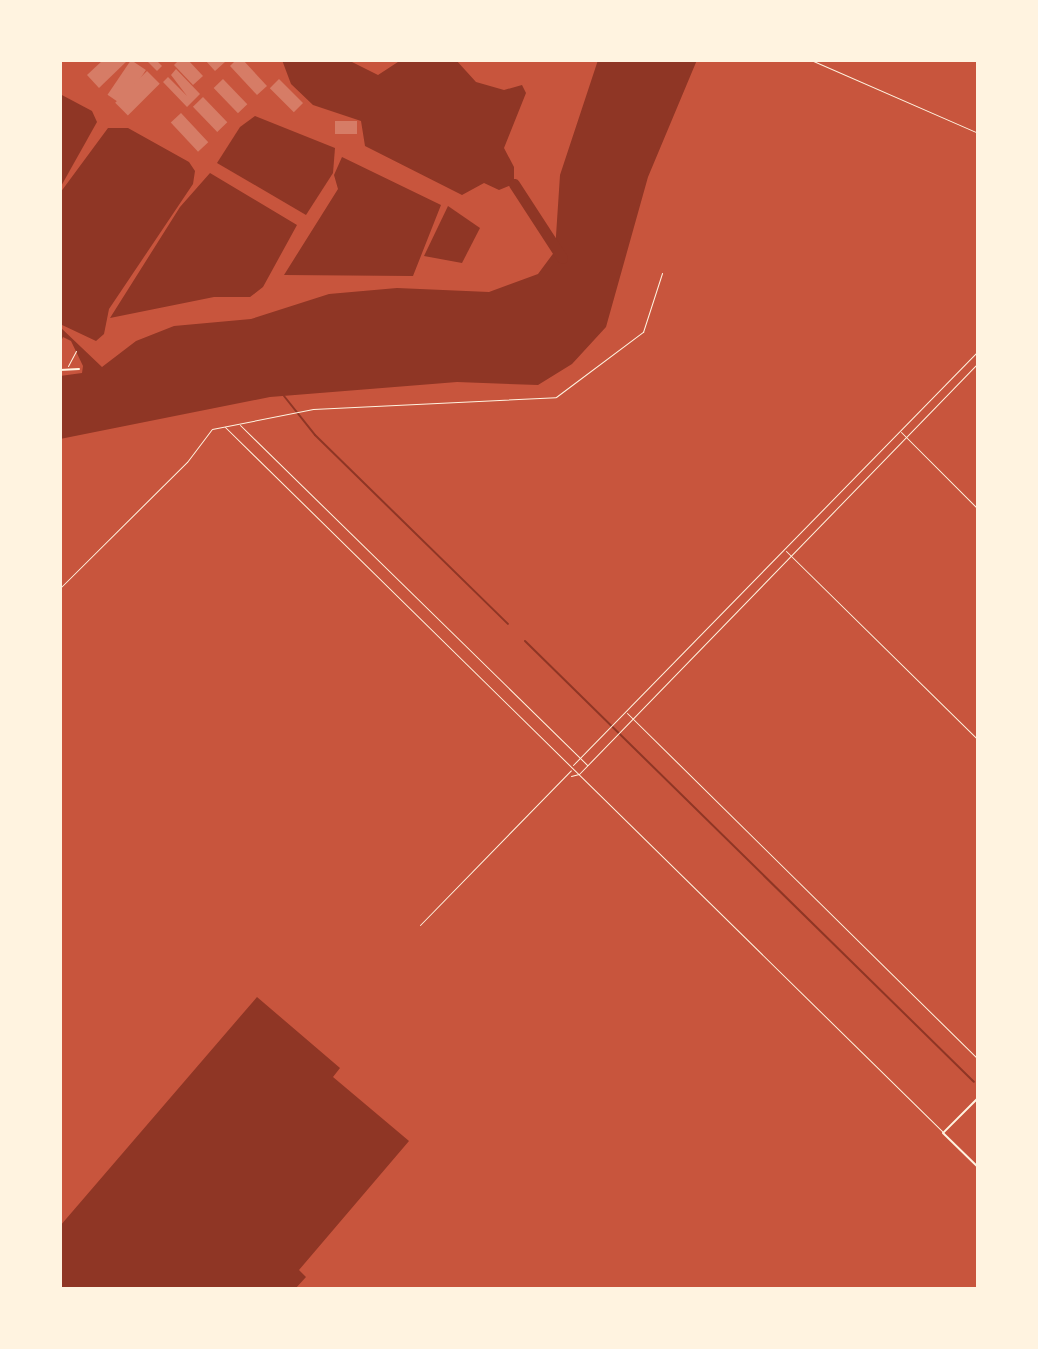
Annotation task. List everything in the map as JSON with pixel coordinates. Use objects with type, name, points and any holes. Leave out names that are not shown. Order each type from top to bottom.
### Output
[{"type":"street","points":[[60,370],[79,369]]},
{"type":"street","points":[[978,1098],[943,1133],[978,1167]]},
{"type":"lane","points":[[811,60],[978,133]]},
{"type":"lane","points":[[60,588],[187,462],[212,429],[283,412],[313,409],[556,397],[643,332],[662,273]]},
{"type":"lane","points":[[420,925],[568,777],[580,758],[978,351]]},
{"type":"lane","points":[[568,777],[579,774],[978,363]]},
{"type":"lane","points":[[238,423],[587,765]]},
{"type":"lane","points":[[225,427],[943,1133]]},
{"type":"lane","points":[[900,431],[978,509]]},
{"type":"lane","points":[[784,549],[978,740]]},
{"type":"lane","points":[[625,712],[978,1059]]},
{"type":"path","points":[[67,368],[76,351]]},
{"type":"shaded area","points":[[282,60],[348,60],[378,75],[401,60],[456,60],[476,82],[504,90],[522,85],[526,93],[504,148],[514,167],[514,184],[499,190],[484,183],[462,195],[365,146],[361,121],[313,105],[291,84]]},
{"type":"shaded area","points":[[598,60],[697,60],[648,177],[606,327],[572,364],[538,385],[457,382],[270,397],[60,439],[60,376],[82,373],[83,366],[71,341],[63,337],[60,344],[60,327],[102,367],[136,341],[174,326],[251,319],[329,294],[397,288],[489,292],[538,274],[555,251],[560,175]]},
{"type":"shaded area","points":[[60,94],[92,111],[97,122],[60,188]]},
{"type":"shaded area","points":[[255,116],[335,148],[333,173],[306,215],[217,163],[240,127]]},
{"type":"shaded area","points":[[108,128],[128,128],[189,162],[195,171],[193,184],[109,309],[104,334],[96,341],[60,324],[60,193]]},
{"type":"shaded area","points":[[342,157],[441,205],[413,276],[284,275],[338,189],[334,175]]},
{"type":"shaded area","points":[[210,173],[297,225],[263,287],[250,297],[214,297],[110,318],[180,207]]},
{"type":"shaded area","points":[[448,206],[480,228],[462,263],[424,256]]},
{"type":"shaded area","points":[[257,997],[340,1068],[333,1077],[409,1141],[299,1270],[306,1277],[295,1289],[60,1289],[60,1226]]},
{"type":"building","points":[[103,60],[128,60],[99,88],[87,75]]},
{"type":"building","points":[[131,60],[146,70],[122,105],[108,95]]},
{"type":"building","points":[[146,60],[156,60],[162,66],[157,71]]},
{"type":"building","points":[[179,60],[188,60],[203,76],[193,85],[174,65]]},
{"type":"building","points":[[205,60],[223,60],[225,62],[215,71]]},
{"type":"building","points":[[236,60],[243,60],[267,86],[257,95],[230,66]]},
{"type":"building","points":[[176,69],[200,94],[187,107],[163,82],[168,77],[187,96],[171,75]]},
{"type":"building","points":[[147,71],[160,84],[128,116],[115,103]]},
{"type":"building","points":[[223,79],[247,104],[238,113],[214,88]]},
{"type":"building","points":[[279,79],[303,103],[294,112],[270,88]]},
{"type":"building","points":[[203,97],[227,122],[217,132],[193,107]]},
{"type":"building","points":[[181,113],[208,142],[198,152],[171,123]]},
{"type":"building","points":[[335,121],[357,121],[357,134],[335,134]]},
{"type":"waterway","points":[[514,184],[562,258]]},
{"type":"waterway","points":[[284,396],[315,435],[508,624]]},
{"type":"waterway","points":[[525,641],[974,1082]]}]
